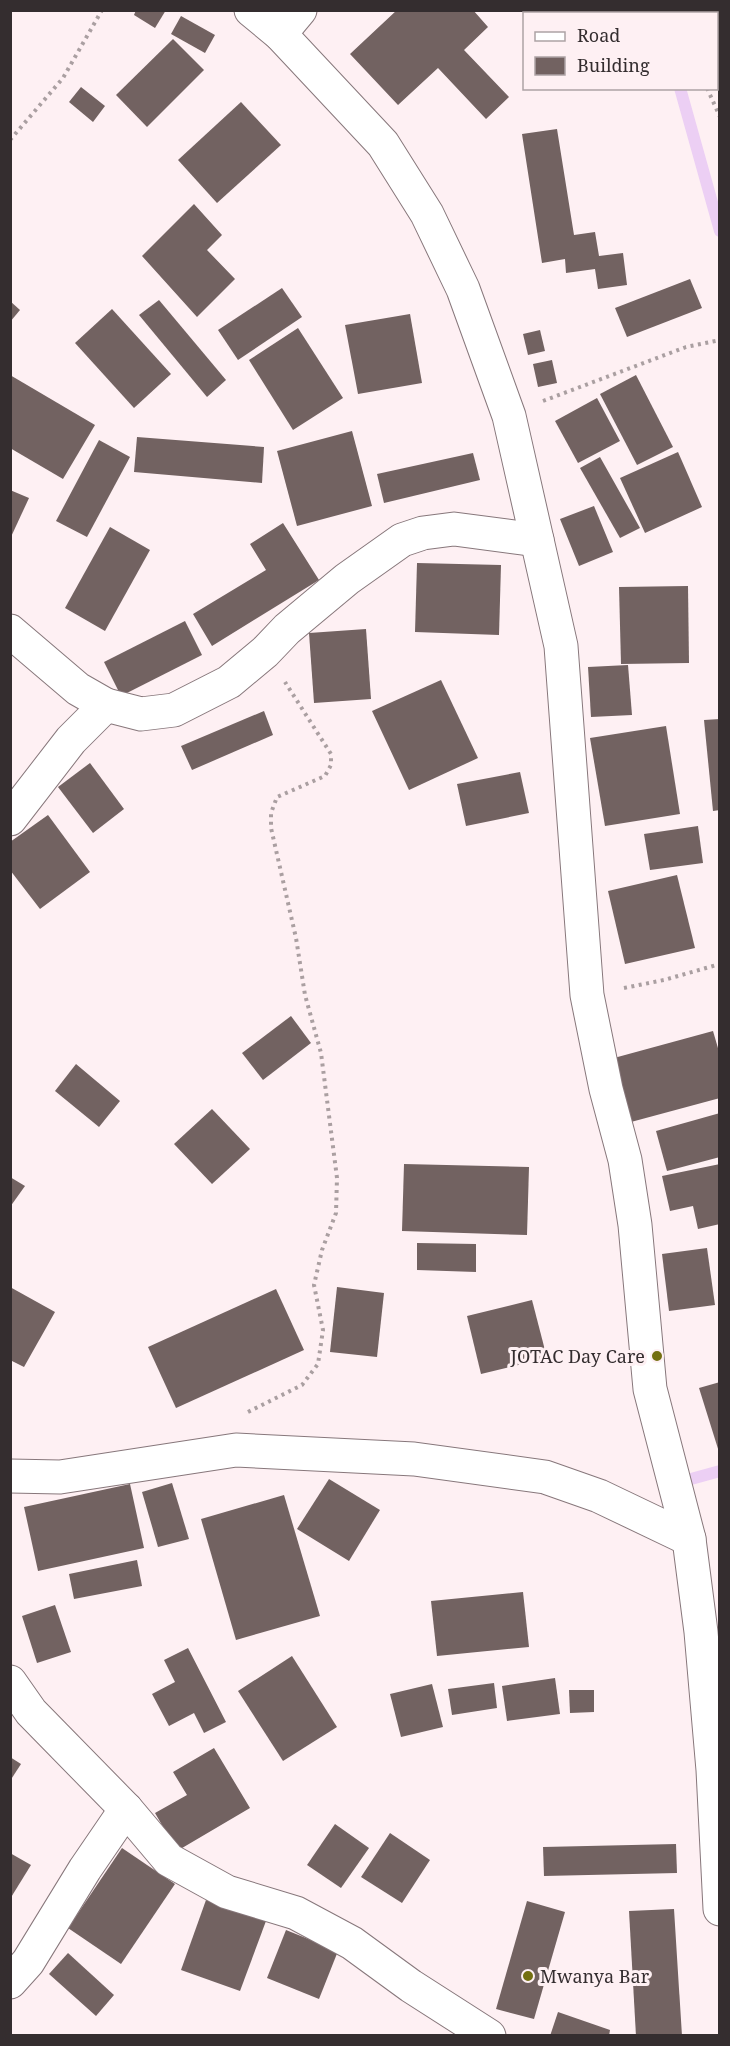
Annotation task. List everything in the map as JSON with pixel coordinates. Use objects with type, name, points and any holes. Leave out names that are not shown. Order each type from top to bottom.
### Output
[{"type":"street","points":[[251,10],[290,22],[383,144],[427,214],[463,289],[509,416],[561,646],[589,1006],[606,1089],[624,1160],[633,1214],[650,1389],[688,1539],[701,1632],[712,1758],[720,1909]]},
{"type":"street","points":[[10,631],[78,689],[106,705],[141,714],[174,710],[229,682],[266,652],[287,629],[357,572],[402,540],[423,533],[454,529],[537,540]]},
{"type":"street","points":[[10,819],[71,740],[106,705]]},
{"type":"street","points":[[10,1476],[60,1477],[236,1450],[414,1459],[545,1477],[599,1496],[688,1539]]},
{"type":"street","points":[[10,1682],[32,1712],[126,1809],[169,1860],[227,1892],[296,1913],[352,1943],[411,1986],[489,2036]]},
{"type":"street","points":[[10,1982],[28,1962],[85,1869],[126,1809]]},
{"type":"path","points":[[10,140],[63,78],[102,10]]},
{"type":"path","points":[[708,90],[720,117]]},
{"type":"path","points":[[509,416],[569,390],[686,347],[720,340]]},
{"type":"path","points":[[242,1414],[302,1385],[318,1364],[323,1330],[314,1286],[322,1250],[336,1213],[337,1178],[321,1053],[305,995],[296,938],[271,828],[271,813],[277,797],[325,776],[331,765],[331,754],[285,681],[284,652],[287,629]]},
{"type":"path","points":[[589,1006],[617,990],[664,980],[720,964]]},
{"type":"building","points":[[136,10],[166,10],[155,28],[134,15]]},
{"type":"building","points":[[397,10],[473,10],[488,27],[464,50],[509,97],[486,119],[438,68],[398,105],[350,54]]},
{"type":"building","points":[[181,16],[215,35],[205,53],[171,34]]},
{"type":"building","points":[[173,39],[204,70],[147,127],[116,95]]},
{"type":"building","points":[[81,87],[105,106],[93,122],[69,102]]},
{"type":"building","points":[[241,102],[281,145],[217,203],[178,160]]},
{"type":"building","points":[[557,129],[574,235],[595,232],[599,256],[623,253],[627,285],[598,289],[595,269],[566,273],[565,259],[542,263],[522,134]]},
{"type":"building","points":[[194,204],[222,235],[207,250],[235,279],[197,317],[142,256]]},
{"type":"building","points":[[690,279],[702,308],[627,337],[615,308]]},
{"type":"building","points":[[282,288],[302,317],[238,360],[218,330]]},
{"type":"building","points":[[159,300],[226,380],[207,397],[139,315]]},
{"type":"building","points":[[10,301],[20,310],[10,322]]},
{"type":"building","points":[[112,309],[171,374],[134,408],[75,343]]},
{"type":"building","points":[[410,314],[422,383],[358,394],[345,325]]},
{"type":"building","points":[[298,328],[343,398],[293,430],[249,360]]},
{"type":"building","points":[[540,330],[545,351],[528,355],[523,334]]},
{"type":"building","points":[[552,360],[557,383],[538,387],[533,364]]},
{"type":"building","points":[[10,375],[95,425],[63,479],[10,448]]},
{"type":"building","points":[[636,375],[673,447],[637,465],[600,394]]},
{"type":"building","points":[[597,398],[620,441],[578,463],[555,421]]},
{"type":"building","points":[[352,431],[372,506],[297,526],[277,451]]},
{"type":"building","points":[[137,437],[264,447],[262,483],[134,472]]},
{"type":"building","points":[[99,440],[130,457],[87,537],[56,521]]},
{"type":"building","points":[[678,452],[702,507],[645,533],[620,478]]},
{"type":"building","points":[[473,453],[480,480],[384,503],[377,474]]},
{"type":"building","points":[[600,457],[640,528],[620,538],[580,468]]},
{"type":"building","points":[[10,490],[29,498],[10,539]]},
{"type":"building","points":[[594,506],[613,552],[579,566],[560,519]]},
{"type":"building","points":[[283,523],[319,580],[212,646],[193,614],[266,570],[250,544]]},
{"type":"building","points":[[110,527],[150,550],[105,631],[65,608]]},
{"type":"building","points":[[417,563],[501,565],[499,635],[415,632]]},
{"type":"building","points":[[688,586],[689,663],[621,664],[619,587]]},
{"type":"building","points":[[185,621],[202,655],[121,696],[104,662]]},
{"type":"building","points":[[366,629],[371,699],[314,703],[309,633]]},
{"type":"building","points":[[628,665],[632,715],[591,717],[588,667]]},
{"type":"building","points":[[441,680],[478,758],[409,790],[372,711]]},
{"type":"building","points":[[264,711],[273,735],[192,770],[181,746]]},
{"type":"building","points":[[720,719],[720,810],[713,811],[704,720]]},
{"type":"building","points":[[666,726],[680,814],[605,826],[590,738]]},
{"type":"building","points":[[90,763],[124,809],[93,833],[58,787]]},
{"type":"building","points":[[520,772],[529,813],[466,826],[457,784]]},
{"type":"building","points":[[48,815],[90,872],[40,909],[10,870],[10,842]]},
{"type":"building","points":[[698,826],[703,863],[650,870],[644,834]]},
{"type":"building","points":[[677,875],[695,948],[625,964],[608,891]]},
{"type":"building","points":[[291,1016],[311,1043],[263,1080],[242,1053]]},
{"type":"building","points":[[713,1031],[720,1055],[720,1098],[631,1122],[614,1058]]},
{"type":"building","points":[[76,1064],[120,1101],[99,1127],[55,1091]]},
{"type":"building","points":[[212,1109],[250,1149],[212,1184],[174,1144]]},
{"type":"building","points":[[720,1113],[720,1157],[667,1171],[656,1131]]},
{"type":"building","points":[[404,1164],[529,1167],[527,1235],[402,1231]]},
{"type":"building","points":[[720,1164],[720,1224],[698,1229],[693,1206],[670,1211],[662,1176]]},
{"type":"building","points":[[10,1177],[25,1186],[10,1207]]},
{"type":"building","points":[[417,1243],[476,1244],[476,1272],[417,1270]]},
{"type":"building","points":[[707,1248],[715,1305],[669,1311],[662,1254]]},
{"type":"building","points":[[10,1287],[55,1312],[24,1367],[10,1360]]},
{"type":"building","points":[[337,1287],[384,1293],[377,1357],[330,1352]]},
{"type":"building","points":[[276,1289],[304,1350],[176,1408],[148,1347]]},
{"type":"building","points":[[532,1300],[547,1358],[481,1374],[467,1316]]},
{"type":"building","points":[[720,1382],[720,1452],[719,1452],[699,1388]]},
{"type":"building","points":[[329,1479],[380,1510],[349,1561],[297,1529]]},
{"type":"building","points":[[172,1483],[189,1539],[158,1547],[142,1492]]},
{"type":"building","points":[[130,1484],[144,1548],[38,1571],[24,1507]]},
{"type":"building","points":[[284,1495],[320,1616],[236,1640],[201,1519]]},
{"type":"building","points":[[137,1560],[142,1586],[74,1599],[69,1574]]},
{"type":"building","points":[[523,1592],[529,1647],[437,1656],[431,1601]]},
{"type":"building","points":[[55,1605],[71,1652],[37,1663],[22,1616]]},
{"type":"building","points":[[188,1648],[226,1722],[204,1733],[194,1713],[169,1726],[152,1694],[175,1682],[164,1660]]},
{"type":"building","points":[[292,1656],[337,1727],[283,1761],[238,1691]]},
{"type":"building","points":[[555,1678],[560,1714],[507,1721],[502,1686]]},
{"type":"building","points":[[494,1683],[497,1708],[452,1715],[448,1689]]},
{"type":"building","points":[[432,1684],[443,1727],[401,1737],[390,1694]]},
{"type":"building","points":[[569,1690],[594,1690],[594,1712],[570,1713]]},
{"type":"building","points":[[214,1748],[250,1808],[177,1851],[155,1813],[187,1795],[173,1772]]},
{"type":"building","points":[[10,1757],[21,1764],[10,1781]]},
{"type":"building","points":[[335,1824],[369,1848],[341,1888],[307,1865]]},
{"type":"building","points":[[390,1833],[430,1860],[402,1903],[361,1877]]},
{"type":"building","points":[[676,1844],[677,1873],[544,1876],[543,1847]]},
{"type":"building","points":[[122,1848],[175,1884],[121,1964],[68,1928]]},
{"type":"building","points":[[10,1853],[31,1865],[10,1899]]},
{"type":"building","points":[[206,1900],[266,1921],[240,1991],[181,1970]]},
{"type":"building","points":[[527,1901],[565,1912],[534,2019],[496,2009]]},
{"type":"building","points":[[674,1909],[682,2036],[636,2036],[629,1911]]},
{"type":"building","points":[[286,1930],[338,1951],[319,1999],[267,1978]]},
{"type":"building","points":[[68,1953],[114,1995],[96,2016],[49,1974]]},
{"type":"building","points":[[558,2012],[610,2030],[609,2036],[550,2036]]},
{"type":"waterway","points":[[681,90],[720,231]]},
{"type":"waterway","points":[[691,1479],[720,1471]]},
{"type":"place","name":"JOTAC Day Care","points":[[657,1356]]},
{"type":"place","name":"Mwanya Bar","points":[[528,1976]]}]
